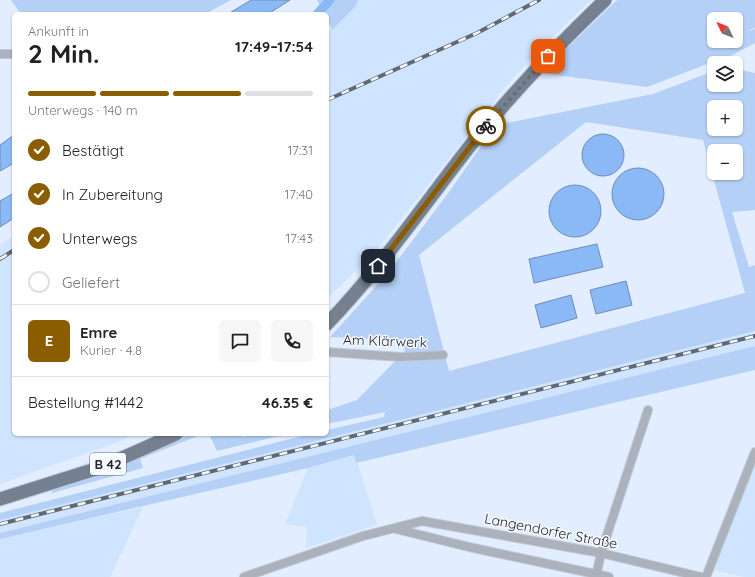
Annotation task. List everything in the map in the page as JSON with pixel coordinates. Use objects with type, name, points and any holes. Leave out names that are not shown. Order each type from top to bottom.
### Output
[{"type":"main road","points":[[329,322],[372,275],[465,153],[518,88],[605,0]]},
{"type":"main road","name":"B 42","points":[[0,499],[102,466],[171,436]]},
{"type":"street","points":[[0,54],[12,54]]},
{"type":"street","name":"Am Klärwerk","points":[[329,352],[401,357],[443,354]]},
{"type":"street","points":[[596,576],[601,553],[648,410]]},
{"type":"street","points":[[706,577],[755,452]]},
{"type":"street","name":"Langendorfer Straße","points":[[244,577],[363,536],[422,521],[601,553],[701,577]]},
{"type":"street","name":"Langendorfer Straße","points":[[395,529],[596,576],[609,577]]},
{"type":"shaded area","points":[[11,0],[231,0],[209,12],[20,12]]},
{"type":"shaded area","points":[[251,0],[290,0],[271,12],[231,12]]},
{"type":"shaded area","points":[[317,0],[358,0],[356,6],[332,30],[329,23],[329,12],[323,12]]},
{"type":"shaded area","points":[[358,0],[591,0],[539,50],[503,90],[375,252],[329,297],[329,31],[356,6]]},
{"type":"shaded area","points":[[617,0],[755,0],[755,28],[743,33],[743,12],[707,12],[707,48],[743,48],[743,33],[755,29],[755,43],[731,56],[707,56],[707,64],[647,87],[541,73]]},
{"type":"shaded area","points":[[743,70],[755,73],[755,210],[732,212],[749,267],[755,265],[755,331],[0,520],[0,513],[303,436],[329,436],[329,430],[384,417],[385,412],[329,424],[329,409],[357,400],[405,351],[403,340],[330,337],[388,273],[449,192],[496,125],[653,94],[707,74],[707,92],[743,92]],"holes":[[[586,122],[703,140],[707,155],[707,144],[743,144],[743,180],[714,180],[745,293],[449,371],[419,255]]]},
{"type":"shaded area","points":[[599,134],[607,134],[615,137],[621,143],[624,155],[621,167],[615,173],[607,176],[599,176],[591,173],[585,167],[582,159],[582,151],[585,143],[591,137]]},
{"type":"shaded area","points":[[12,136],[12,164],[0,171],[0,145]]},
{"type":"shaded area","points":[[638,168],[652,172],[660,180],[664,194],[660,208],[652,216],[638,220],[624,216],[616,208],[612,194],[616,180],[624,172]]},
{"type":"shaded area","points":[[575,185],[589,189],[597,197],[601,211],[597,225],[589,233],[575,237],[561,233],[553,225],[549,211],[553,197],[561,189]]},
{"type":"shaded area","points":[[12,194],[12,219],[0,227],[0,201]]},
{"type":"shaded area","points":[[12,237],[12,436],[130,436],[121,441],[0,484],[0,245]]},
{"type":"shaded area","points":[[597,244],[603,267],[534,283],[529,259]]},
{"type":"shaded area","points":[[626,281],[632,305],[596,314],[590,290]]},
{"type":"shaded area","points":[[571,295],[577,318],[541,328],[535,305]]},
{"type":"shaded area","points":[[755,331],[755,346],[0,533],[0,520]]},
{"type":"shaded area","points":[[755,346],[755,370],[356,463],[354,455],[308,468],[0,539],[0,533]]},
{"type":"shaded area","points":[[179,436],[198,436],[140,459],[143,468],[52,493],[52,490],[162,445]]},
{"type":"shaded area","points":[[210,436],[279,436],[217,451]]},
{"type":"shaded area","points":[[355,455],[377,525],[306,548],[307,527],[285,524],[308,468]]},
{"type":"shaded area","points":[[755,462],[755,577],[744,577],[714,570]]},
{"type":"shaded area","points":[[143,507],[110,577],[0,577],[0,539]]},
{"type":"waterway","points":[[319,12],[330,0]]},
{"type":"railway","points":[[329,99],[477,33],[539,0]]},
{"type":"railway","points":[[0,259],[12,251]]},
{"type":"railway","points":[[0,524],[755,336]]},
{"type":"way so far","points":[[486,126],[518,88],[548,56]]},
{"type":"route","points":[[378,266],[486,126]]}]
